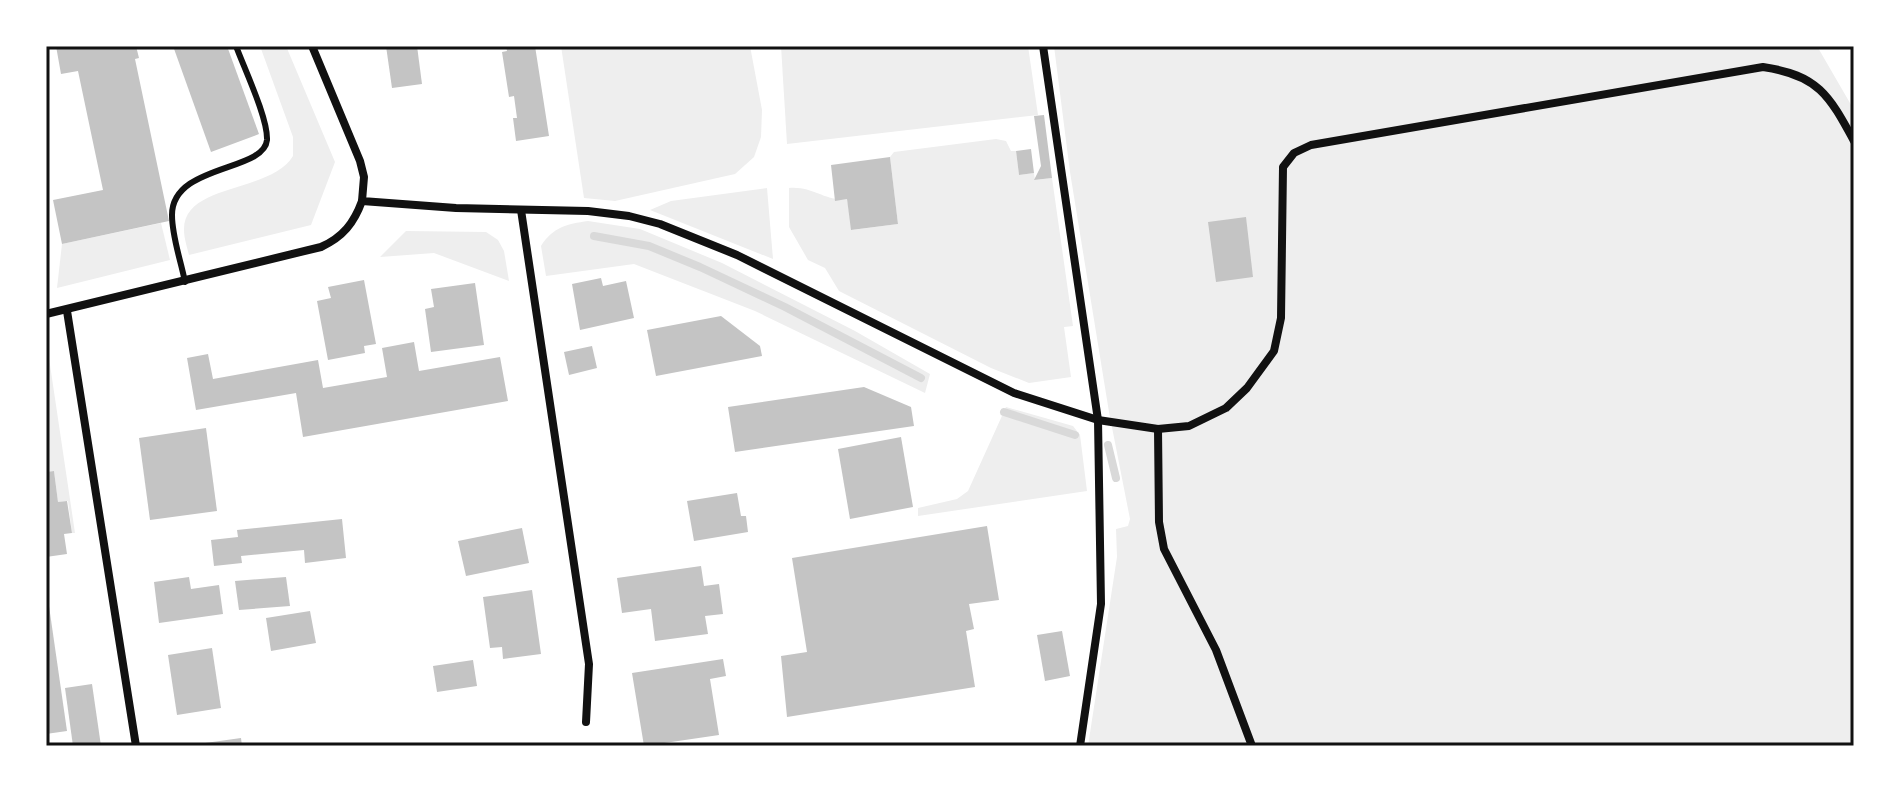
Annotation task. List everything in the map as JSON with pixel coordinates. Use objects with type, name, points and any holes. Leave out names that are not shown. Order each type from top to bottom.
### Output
[{"type":"street","points":[[47,314],[321,247],[337,239],[350,226],[362,201],[364,177],[312,46]]},
{"type":"street","points":[[1043,46],[1098,420],[1101,604],[1080,746]]},
{"type":"street","points":[[362,201],[456,208],[588,211],[629,216],[695,237],[737,255],[1014,393],[1098,420],[1158,429],[1189,426],[1226,408],[1247,388],[1274,351],[1281,318],[1283,167],[1294,153],[1311,145],[1763,67],[1785,70],[1812,83],[1831,99],[1854,141]]},
{"type":"street","points":[[521,210],[589,664],[586,722]]},
{"type":"street","points":[[67,311],[136,746]]},
{"type":"street","points":[[1158,429],[1159,522],[1164,549],[1216,650],[1252,746]]},
{"type":"lane","points":[[185,282],[172,212],[181,192],[197,179],[260,154],[267,143],[265,126],[236,46]]},
{"type":"lane","points":[[46,303],[47,314]]},
{"type":"shaded area","points":[[260,46],[286,46],[335,162],[311,225],[189,255],[184,230],[187,215],[198,204],[267,177],[282,168],[293,156],[293,137]]},
{"type":"shaded area","points":[[561,46],[750,46],[762,110],[761,137],[754,157],[735,174],[615,201],[584,198]]},
{"type":"shaded area","points":[[781,46],[1028,46],[1038,115],[787,144]]},
{"type":"shaded area","points":[[1054,46],[1817,46],[1854,110],[1854,746],[1088,746],[1117,557],[1116,529],[1128,526],[1130,519],[1109,412],[1070,172]]},
{"type":"shaded area","points":[[996,139],[1006,141],[1011,151],[1016,151],[1019,175],[1034,173],[1035,180],[1052,178],[1073,326],[1064,327],[1071,377],[1029,383],[991,368],[839,291],[825,268],[808,260],[789,227],[789,188],[847,199],[852,230],[898,224],[890,157],[894,152]]},
{"type":"shaded area","points":[[767,188],[773,259],[650,210],[671,201]]},
{"type":"shaded area","points":[[588,221],[640,229],[722,263],[855,331],[930,374],[925,393],[755,311],[634,264],[546,276],[541,246],[550,234]]},
{"type":"shaded area","points":[[161,223],[170,260],[57,288],[62,244]]},
{"type":"shaded area","points":[[406,231],[486,232],[498,240],[504,251],[509,281],[434,253],[380,257]]},
{"type":"shaded area","points":[[46,338],[75,533],[72,533],[68,501],[58,502],[54,471],[46,472]]},
{"type":"shaded area","points":[[1006,407],[1073,426],[1080,435],[1087,491],[918,516],[918,508],[957,499],[968,491]]},
{"type":"building","points":[[56,46],[136,46],[139,58],[135,59],[169,221],[62,244],[53,200],[103,190],[78,71],[61,74]]},
{"type":"building","points":[[173,46],[227,46],[259,134],[211,152]]},
{"type":"building","points":[[386,46],[417,46],[422,84],[392,88]]},
{"type":"building","points":[[506,46],[535,46],[549,136],[516,141],[514,96],[509,97],[502,52],[507,51]]},
{"type":"building","points":[[1044,115],[1052,178],[1034,180],[1041,166],[1034,116]]},
{"type":"building","points":[[1031,149],[1034,173],[1019,175],[1016,151]]},
{"type":"building","points":[[890,157],[898,224],[851,230],[847,199],[835,201],[831,165]]},
{"type":"building","points":[[1246,217],[1253,277],[1216,282],[1208,222]]},
{"type":"building","points":[[601,278],[603,286],[626,281],[634,318],[580,330],[572,284]]},
{"type":"building","points":[[364,280],[376,344],[364,346],[365,353],[328,360],[317,301],[331,298],[328,287]]},
{"type":"building","points":[[475,283],[484,345],[431,352],[425,309],[434,307],[431,289]]},
{"type":"building","points":[[721,316],[760,346],[762,356],[656,376],[647,330]]},
{"type":"building","points":[[414,342],[419,371],[500,357],[508,401],[303,437],[296,393],[196,410],[187,358],[208,354],[213,379],[318,360],[323,388],[387,377],[382,348]]},
{"type":"building","points":[[592,346],[597,368],[569,375],[564,352]]},
{"type":"building","points":[[864,387],[911,407],[914,426],[735,452],[728,407]]},
{"type":"building","points":[[206,428],[217,511],[150,520],[139,438]]},
{"type":"building","points":[[901,437],[913,507],[850,519],[838,449]]},
{"type":"building","points":[[54,471],[58,502],[67,501],[72,533],[64,534],[67,554],[46,557],[46,472]]},
{"type":"building","points":[[737,493],[741,516],[746,516],[748,532],[694,541],[687,501]]},
{"type":"building","points":[[342,519],[346,558],[305,563],[304,550],[241,556],[242,563],[214,566],[211,540],[238,537],[237,530]]},
{"type":"building","points":[[987,526],[999,600],[969,604],[974,629],[966,631],[975,687],[787,717],[781,656],[807,652],[792,558]]},
{"type":"building","points":[[522,528],[529,563],[466,576],[458,541]]},
{"type":"building","points":[[701,566],[704,586],[719,584],[723,614],[705,616],[708,634],[655,641],[651,609],[622,613],[617,578]]},
{"type":"building","points":[[189,577],[191,589],[219,585],[223,614],[159,623],[154,582]]},
{"type":"building","points":[[286,577],[290,606],[239,610],[235,581]]},
{"type":"building","points":[[532,590],[541,654],[503,659],[502,647],[490,648],[483,597]]},
{"type":"building","points":[[49,606],[67,731],[46,734],[46,607]]},
{"type":"building","points":[[310,611],[316,643],[271,651],[266,618]]},
{"type":"building","points":[[1062,631],[1070,676],[1045,681],[1037,635]]},
{"type":"building","points":[[212,648],[221,708],[177,715],[168,655]]},
{"type":"building","points":[[723,659],[726,676],[710,679],[719,735],[644,746],[632,673]]},
{"type":"building","points":[[473,660],[477,686],[437,692],[433,666]]},
{"type":"building","points":[[92,684],[101,746],[73,746],[65,688]]},
{"type":"building","points":[[241,738],[242,746],[198,744]]},
{"type":"waterway","points":[[594,236],[649,246],[700,267],[785,307],[921,378]]},
{"type":"waterway","points":[[1004,412],[1075,435]]},
{"type":"waterway","points":[[1108,445],[1116,478]]}]
